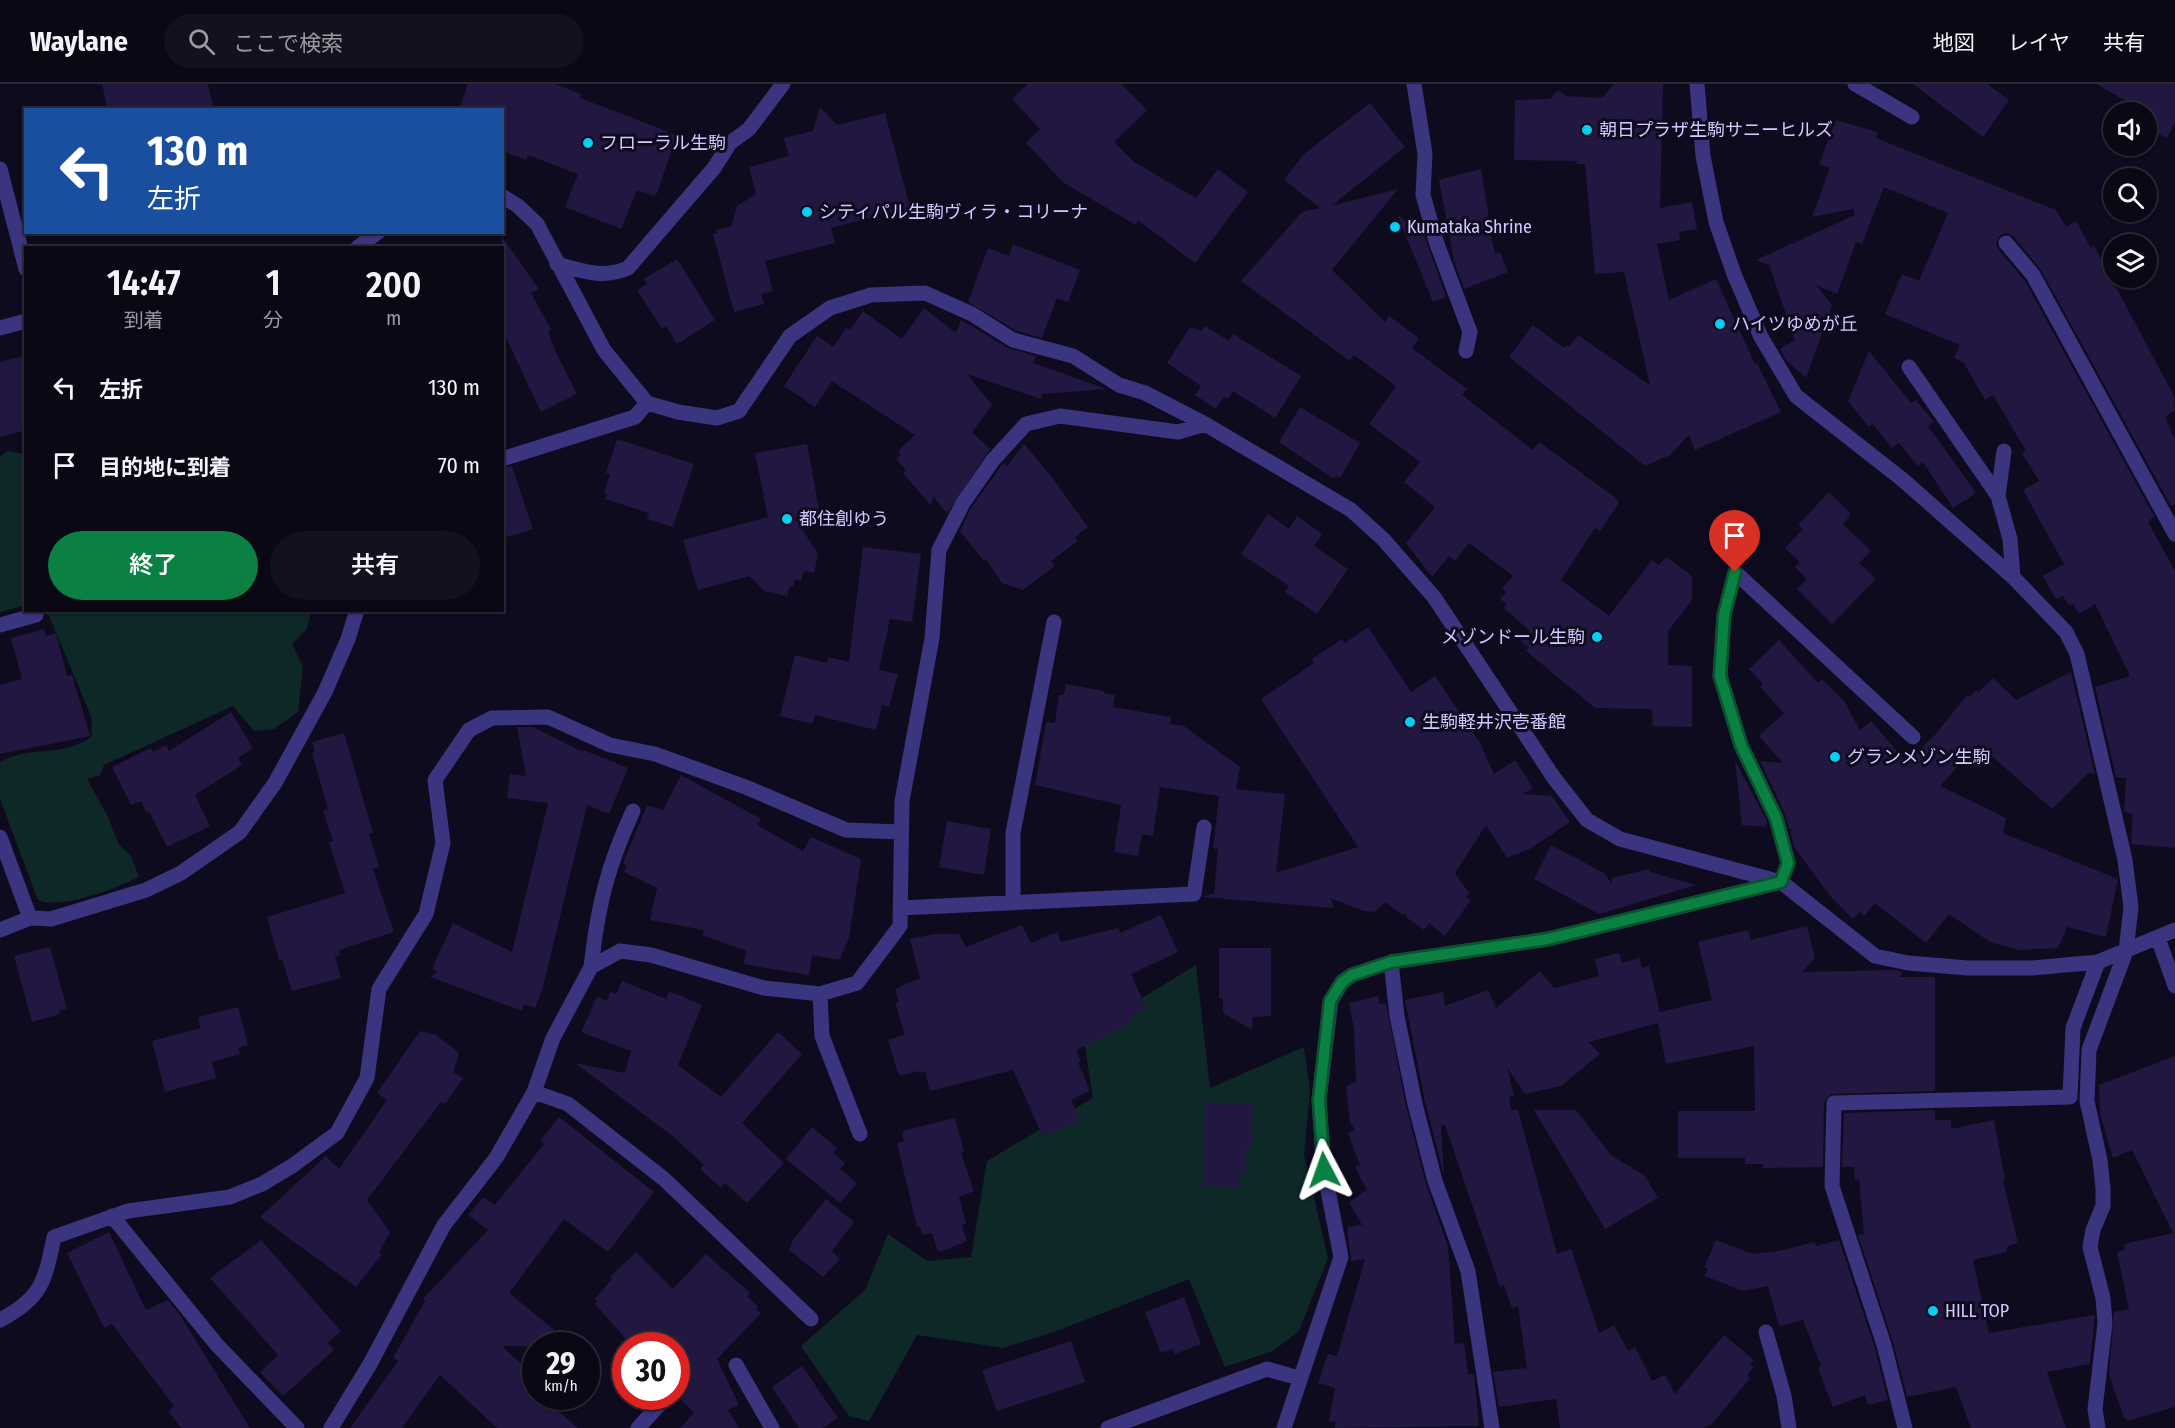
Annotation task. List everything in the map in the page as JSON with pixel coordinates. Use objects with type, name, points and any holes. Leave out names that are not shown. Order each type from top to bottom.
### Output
[{"type":"street","points":[[557,264],[597,275],[614,275],[628,268],[714,168],[730,143],[749,129],[783,84]]},
{"type":"street","points":[[1414,84],[1425,154],[1423,195],[1437,244],[1470,332],[1466,351]]},
{"type":"street","points":[[1697,84],[1703,156],[1716,222],[1734,274],[1761,337],[1796,396],[1903,480],[2013,577],[2066,632],[2077,654],[2125,860],[2131,907],[2126,951],[2089,1050],[2087,1101],[2100,1160],[2103,1188],[2103,1206],[2093,1230],[2090,1247],[2103,1298],[2105,1323],[2095,1409],[2098,1428]]},
{"type":"street","points":[[1855,84],[1912,117]]},
{"type":"street","points":[[0,169],[24,261]]},
{"type":"street","points":[[504,198],[537,224],[604,350],[647,404],[717,418],[739,411],[790,336],[830,308],[871,295],[925,293],[972,314],[1013,340],[1073,356],[1119,385],[1145,393],[1205,424],[1351,510],[1383,539],[1434,597],[1505,709],[1587,820],[1620,839],[1781,882],[1875,956],[1908,963],[1968,968],[2032,968],[2098,962],[2175,930]]},
{"type":"street","points":[[360,246],[375,234]]},
{"type":"street","points":[[2006,243],[2033,275],[2175,534]]},
{"type":"street","points":[[0,328],[24,322]]},
{"type":"street","points":[[1909,367],[1998,496],[2010,539],[2013,577]]},
{"type":"street","points":[[504,458],[635,417],[647,404]]},
{"type":"street","points":[[591,967],[620,951],[651,955],[764,988],[820,994],[857,983],[900,926],[902,801],[932,638],[939,550],[963,503],[993,460],[1026,424],[1060,416],[1178,432],[1205,424]]},
{"type":"street","points":[[1998,496],[2004,451]]},
{"type":"street","points":[[1781,882],[1788,863],[1776,818],[1741,745],[1720,676],[1724,615],[1735,572],[1913,737]]},
{"type":"street","points":[[0,930],[30,918],[51,919],[146,890],[182,873],[240,832],[275,783],[325,692],[348,639],[356,612]]},
{"type":"street","points":[[0,625],[36,615]]},
{"type":"street","points":[[1013,902],[1013,833],[1054,622]]},
{"type":"street","points":[[0,1320],[20,1309],[44,1282],[54,1237],[128,1211],[230,1197],[262,1184],[292,1166],[337,1132],[367,1078],[379,989],[426,914],[443,843],[435,780],[469,730],[492,718],[548,717],[609,745],[655,754],[748,789],[846,830],[901,832]]},
{"type":"street","points":[[331,1428],[370,1364],[444,1225],[496,1158],[534,1092],[554,1038],[591,967],[598,908],[615,851],[633,811]]},
{"type":"street","points":[[900,908],[1194,894],[1203,827]]},
{"type":"street","points":[[0,837],[30,918]]},
{"type":"street","points":[[1284,1428],[1341,1257],[1324,1170],[1319,1100],[1330,1001],[1342,982],[1352,975],[1391,962],[1548,939],[1781,882]]},
{"type":"street","points":[[2158,938],[2175,986]]},
{"type":"street","points":[[1391,962],[1396,1016],[1414,1104],[1435,1181],[1468,1271],[1492,1428]]},
{"type":"street","points":[[1905,1428],[1884,1345],[1832,1186],[1834,1103],[2070,1097],[2073,1028],[2098,962]]},
{"type":"street","points":[[820,994],[822,1036],[860,1134]]},
{"type":"street","points":[[534,1092],[568,1104],[664,1179],[811,1319]]},
{"type":"street","points":[[112,1216],[217,1345],[297,1428]]},
{"type":"street","points":[[1766,1332],[1782,1386],[1790,1428]]},
{"type":"street","points":[[736,1365],[772,1428]]},
{"type":"street","points":[[1108,1428],[1267,1369],[1299,1378]]},
{"type":"street","points":[[638,1428],[654,1410]]},
{"type":"green space","points":[[7,451],[24,454],[24,606],[0,612],[0,457]]},
{"type":"green space","points":[[47,612],[311,612],[307,629],[292,644],[303,667],[298,712],[274,729],[254,731],[233,706],[104,765],[100,775],[87,779],[107,815],[119,845],[131,856],[139,877],[117,887],[74,900],[48,902],[38,900],[0,799],[0,762],[23,754],[71,747],[82,743],[92,736],[91,716]]},
{"type":"green space","points":[[1196,965],[1210,1088],[1304,1047],[1310,1091],[1304,1155],[1328,1258],[1299,1331],[1273,1351],[1225,1367],[1189,1279],[1057,1331],[1003,1348],[917,1335],[869,1421],[849,1416],[801,1346],[865,1290],[888,1234],[927,1261],[971,1257],[987,1161],[1093,1098],[1083,1034]]},
{"type":"building","points":[[102,84],[208,84],[214,108],[108,108]]},
{"type":"building","name":"フローラル生駒","points":[[468,84],[555,84],[581,94],[580,98],[677,135],[657,193],[654,196],[637,190],[621,229],[565,207],[578,174],[528,155],[526,160],[504,152],[504,108],[460,108]]},
{"type":"building","points":[[1028,84],[1121,84],[1147,110],[1114,142],[1134,162],[1196,198],[1218,169],[1248,192],[1195,263],[1138,220],[1136,225],[1064,183],[1026,143],[1040,129],[1012,99]]},
{"type":"building","points":[[1614,84],[1663,84],[1660,208],[1692,202],[1697,229],[1679,232],[1680,240],[1657,244],[1669,300],[1716,279],[1755,364],[1757,363],[1781,412],[1695,450],[1689,435],[1670,455],[1645,466],[1509,357],[1533,325],[1564,348],[1566,345],[1569,347],[1578,335],[1650,385],[1624,272],[1595,274],[1585,164],[1577,164],[1577,161],[1514,160],[1515,100],[1550,99],[1558,90],[1566,96],[1602,98]]},
{"type":"building","points":[[1913,84],[1987,84],[2009,100],[1983,137]]},
{"type":"building","points":[[2096,84],[2175,84],[2175,122],[2167,138],[2157,133],[2157,102],[2128,102]]},
{"type":"building","points":[[1370,103],[1405,147],[1331,206],[1398,189],[1332,270],[1385,322],[1389,316],[1419,338],[1412,348],[1467,389],[1462,395],[1533,450],[1539,442],[1616,498],[1619,503],[1600,531],[1595,528],[1561,580],[1609,616],[1652,560],[1659,565],[1666,557],[1692,576],[1692,600],[1668,631],[1668,665],[1692,666],[1692,727],[1653,726],[1652,709],[1595,708],[1526,651],[1529,647],[1521,642],[1530,631],[1504,608],[1507,604],[1500,599],[1506,592],[1502,589],[1513,576],[1469,543],[1455,561],[1449,556],[1432,577],[1406,543],[1435,507],[1404,482],[1420,462],[1369,424],[1396,386],[1354,355],[1350,361],[1241,281],[1302,212],[1320,208],[1284,180],[1304,154]]},
{"type":"building","name":"シティパル生駒ヴィラ・コリーナ","points":[[820,107],[837,125],[885,113],[910,207],[831,228],[835,243],[765,261],[773,291],[761,294],[764,304],[734,312],[713,234],[717,233],[716,230],[731,226],[737,206],[756,194],[749,167],[789,156],[784,138],[813,131]]},
{"type":"building","points":[[1836,120],[1878,132],[1876,138],[2056,210],[2066,227],[2076,221],[2091,248],[2094,246],[2103,263],[2103,288],[2116,288],[2174,396],[2175,410],[2165,417],[2175,440],[2175,504],[2171,506],[2041,270],[2013,236],[2005,233],[1999,236],[1996,244],[1998,249],[2025,281],[2154,516],[2148,522],[2175,571],[2175,848],[2131,844],[2133,814],[2124,812],[2126,778],[2116,777],[2095,687],[2130,676],[2095,604],[2079,614],[2073,604],[2069,606],[2063,596],[2056,599],[2043,576],[2064,564],[2023,490],[2039,481],[2022,453],[2026,451],[1993,395],[1985,400],[1964,363],[1954,358],[1960,345],[1885,314],[1902,274],[1919,281],[1948,213],[1884,187],[1862,244],[1856,242],[1837,294],[1816,285],[1832,305],[1806,378],[1786,360],[1780,349],[1795,340],[1769,265],[1756,260],[1855,215],[1853,209],[1812,217],[1830,168],[1819,164]]},
{"type":"building","points":[[1481,169],[1489,218],[1487,219],[1495,253],[1500,252],[1508,272],[1464,289],[1454,261],[1439,180]]},
{"type":"building","points":[[1397,214],[1425,237],[1446,297],[1433,302]]},
{"type":"building","points":[[502,237],[539,289],[531,293],[551,330],[548,331],[554,348],[577,394],[541,412],[504,333],[504,246],[502,246]]},
{"type":"building","points":[[1013,244],[1080,270],[1068,302],[1057,298],[1042,338],[1017,331],[968,302],[988,248],[1009,256]]},
{"type":"building","points":[[677,259],[715,320],[677,344],[666,326],[662,329],[637,290],[647,284],[644,279]]},
{"type":"building","points":[[924,308],[956,333],[961,320],[1008,348],[1036,356],[1033,363],[1107,389],[1043,394],[1041,399],[967,374],[992,405],[972,432],[990,449],[947,514],[933,496],[931,506],[903,473],[906,470],[896,459],[901,455],[898,451],[915,435],[832,381],[815,407],[784,386],[817,336],[833,347],[846,328],[850,330],[863,311],[902,339]]},
{"type":"building","points":[[1205,326],[1229,341],[1233,334],[1301,376],[1275,418],[1233,391],[1228,399],[1224,396],[1216,409],[1195,395],[1201,386],[1167,363],[1190,327],[1201,331]]},
{"type":"building","points":[[1869,351],[1911,403],[1916,400],[1934,422],[1928,426],[1976,493],[1953,508],[1923,462],[1918,466],[1899,443],[1892,448],[1873,424],[1869,427],[1848,401]]},
{"type":"building","points":[[24,356],[24,431],[0,437],[0,362]]},
{"type":"building","points":[[1300,407],[1360,443],[1340,478],[1336,476],[1334,479],[1279,442]]},
{"type":"building","points":[[617,439],[694,464],[673,527],[647,519],[649,513],[605,499],[607,494],[604,493],[610,474],[606,473]]},
{"type":"building","name":"都住創ゆう","points":[[807,444],[819,510],[795,518],[818,554],[814,573],[804,571],[801,581],[795,579],[793,586],[790,586],[787,596],[764,591],[750,576],[698,590],[683,540],[768,517],[755,453]]},
{"type":"building","points":[[1024,444],[1051,476],[1088,527],[1075,537],[1078,541],[1051,561],[1055,566],[1023,590],[1002,583],[986,559],[984,561],[960,531],[971,508],[1001,466],[1004,463],[1007,466]]},
{"type":"building","points":[[512,466],[533,529],[507,537],[504,527],[504,468]]},
{"type":"building","points":[[1829,492],[1851,514],[1843,524],[1871,551],[1859,563],[1876,579],[1832,624],[1797,589],[1807,579],[1795,567],[1800,562],[1785,548],[1803,529],[1798,525]]},
{"type":"building","points":[[1268,514],[1289,529],[1297,516],[1322,534],[1314,546],[1348,569],[1317,614],[1285,592],[1289,586],[1241,554]]},
{"type":"building","points":[[863,547],[921,554],[912,622],[890,619],[879,670],[898,674],[889,707],[882,705],[876,730],[815,715],[812,724],[780,716],[795,655],[827,663],[828,657],[849,662]]},
{"type":"building","points":[[1368,627],[1411,692],[1435,676],[1480,743],[1494,774],[1515,760],[1533,788],[1523,794],[1552,796],[1570,822],[1530,849],[1507,858],[1486,825],[1455,873],[1469,893],[1466,897],[1471,900],[1445,936],[1429,923],[1424,930],[1406,917],[1407,914],[1401,914],[1385,902],[1375,912],[1363,911],[1330,898],[1334,908],[1203,897],[1214,893],[1218,849],[1213,848],[1219,796],[1160,787],[1153,836],[1142,834],[1138,856],[1114,852],[1121,805],[1035,785],[1046,722],[1055,723],[1059,695],[1064,695],[1066,684],[1104,691],[1104,693],[1115,695],[1113,707],[1171,717],[1170,724],[1184,726],[1240,767],[1236,789],[1285,794],[1276,873],[1358,847],[1261,699],[1314,663],[1312,659],[1342,639],[1345,643]]},
{"type":"building","points":[[44,629],[46,636],[56,633],[67,676],[72,675],[90,736],[0,754],[0,685],[22,679],[11,638]]},
{"type":"building","points":[[1779,640],[1818,683],[1822,679],[1844,701],[1860,730],[1871,721],[1906,762],[1935,735],[1967,695],[1969,697],[1976,690],[1978,693],[1993,678],[2016,700],[2071,672],[2095,774],[2088,773],[2052,809],[1978,744],[1940,786],[2006,818],[2003,833],[2118,879],[2106,937],[2067,927],[2058,948],[2019,950],[1990,942],[1949,914],[1926,943],[1875,903],[1864,916],[1860,912],[1853,919],[1831,897],[1794,847],[1790,831],[1795,829],[1789,829],[1785,814],[1760,761],[1783,763],[1759,736],[1784,713],[1760,687],[1763,684],[1749,669]]},
{"type":"building","points":[[231,712],[253,748],[238,758],[242,765],[195,795],[210,826],[167,847],[150,813],[146,812],[141,801],[131,805],[112,767],[151,748],[153,752],[166,745],[169,751]]},
{"type":"building","points":[[517,727],[533,727],[583,752],[584,750],[628,768],[609,814],[587,805],[543,987],[535,1008],[524,1004],[522,1011],[430,977],[438,972],[432,969],[453,923],[512,952],[548,803],[507,798],[510,774],[526,776]]},
{"type":"building","points":[[344,733],[373,833],[369,834],[379,867],[373,869],[394,932],[339,950],[340,956],[335,957],[341,978],[292,991],[282,959],[279,960],[267,917],[345,893],[329,842],[333,841],[323,811],[328,809],[312,753],[315,752],[312,742]]},
{"type":"building","points":[[1735,760],[1767,821],[1766,827],[1742,825]]},
{"type":"building","points":[[681,775],[761,819],[757,825],[803,851],[811,837],[861,859],[849,938],[839,960],[812,955],[809,975],[743,964],[747,951],[702,935],[704,930],[650,920],[657,888],[624,872],[627,866],[623,863],[647,805],[663,810]]},
{"type":"building","points":[[947,821],[991,829],[984,875],[939,867]]},
{"type":"building","points":[[1551,845],[1604,873],[1612,884],[1612,878],[1649,869],[1650,872],[1696,885],[1599,914],[1534,879]]},
{"type":"building","points":[[1161,915],[1178,952],[1131,974],[1147,1009],[1131,1016],[1133,1021],[1076,1050],[1081,1061],[1078,1062],[1090,1091],[1071,1100],[1080,1120],[1043,1137],[1013,1070],[930,1091],[925,1072],[919,1073],[918,1071],[900,1076],[898,1073],[888,1040],[905,1034],[895,1003],[899,1002],[895,989],[920,978],[910,939],[935,934],[959,934],[966,947],[1022,925],[1031,943],[1057,932],[1061,942],[1119,928],[1120,933]]},
{"type":"building","points":[[1807,926],[1815,958],[1802,972],[1896,970],[1903,972],[1899,977],[1935,977],[1935,1091],[1830,1094],[1824,1103],[1823,1167],[1763,1168],[1763,1164],[1745,1164],[1745,1158],[1678,1158],[1678,1111],[1755,1111],[1754,1046],[1666,1064],[1658,1023],[1589,1042],[1600,1054],[1561,1086],[1525,1094],[1507,1067],[1514,1096],[1509,1097],[1511,1110],[1518,1110],[1557,1254],[1571,1249],[1599,1333],[1614,1325],[1628,1351],[1635,1347],[1652,1381],[1665,1375],[1675,1394],[1724,1335],[1754,1360],[1750,1364],[1754,1367],[1747,1375],[1750,1378],[1712,1424],[1703,1428],[1560,1428],[1556,1399],[1499,1407],[1493,1372],[1527,1368],[1518,1306],[1512,1308],[1504,1285],[1500,1287],[1445,1125],[1441,1125],[1444,1176],[1425,1102],[1405,1000],[1443,992],[1445,1006],[1488,990],[1496,1008],[1540,971],[1554,988],[1599,976],[1595,959],[1619,953],[1622,963],[1639,958],[1642,968],[1649,966],[1660,1012],[1712,1000],[1698,942],[1748,930],[1751,940]]},
{"type":"building","points":[[50,947],[67,1009],[59,1011],[60,1014],[32,1022],[14,956]]},
{"type":"building","points":[[1219,948],[1271,948],[1271,1016],[1253,1017],[1252,1030],[1223,1013],[1223,999],[1219,998]]},
{"type":"building","points":[[622,981],[666,999],[669,991],[702,1005],[678,1065],[721,1097],[778,1032],[802,1054],[742,1123],[784,1163],[747,1203],[725,1183],[721,1188],[700,1169],[704,1165],[675,1138],[575,1063],[625,1073],[631,1051],[581,1032],[597,997],[607,1001],[610,992],[616,994]]},
{"type":"building","points":[[1378,996],[1380,1004],[1386,1003],[1406,1106],[1426,1184],[1448,1246],[1455,1344],[1464,1343],[1468,1374],[1474,1374],[1479,1426],[1335,1428],[1336,1422],[1329,1421],[1335,1388],[1318,1383],[1328,1354],[1337,1356],[1365,1259],[1351,1261],[1347,1227],[1362,1225],[1349,1202],[1367,1190],[1355,1167],[1360,1165],[1348,1133],[1355,1130],[1350,1122],[1346,1086],[1356,1081],[1354,1029],[1349,1003]]},
{"type":"building","points":[[238,1007],[248,1045],[238,1048],[240,1054],[212,1062],[216,1078],[165,1092],[152,1041],[200,1028],[198,1017]]},
{"type":"building","points":[[420,1031],[436,1035],[459,1053],[453,1072],[463,1078],[445,1104],[441,1102],[367,1200],[390,1232],[379,1252],[382,1254],[356,1287],[260,1217],[326,1156],[339,1169],[387,1100],[377,1093]]},
{"type":"building","points":[[2175,1056],[2175,1407],[2127,1421],[2109,1374],[2114,1312],[2129,1309],[2117,1252],[2125,1250],[2124,1244],[2173,1233],[2132,1150],[2113,1158],[2100,1114],[2099,1085]]},
{"type":"building","points":[[1205,1102],[1253,1104],[1251,1147],[1246,1147],[1245,1174],[1240,1174],[1240,1187],[1203,1186]]},
{"type":"building","points":[[1534,1110],[1576,1110],[1611,1155],[1645,1176],[1658,1198],[1605,1229]]},
{"type":"building","points":[[1935,1110],[1935,1120],[1951,1120],[1951,1129],[1994,1120],[2005,1180],[2003,1180],[2018,1243],[2008,1246],[2006,1252],[1973,1260],[1989,1333],[2095,1315],[2090,1364],[2047,1372],[2066,1428],[1971,1428],[1956,1387],[1907,1397],[1893,1342],[1858,1235],[1864,1234],[1859,1179],[1855,1180],[1854,1167],[1842,1167],[1844,1113]]},
{"type":"building","points":[[559,1117],[654,1192],[608,1252],[564,1219],[509,1293],[557,1332],[522,1332],[522,1346],[502,1346],[522,1365],[522,1410],[557,1410],[578,1428],[497,1428],[440,1375],[402,1428],[350,1428],[398,1361],[393,1358],[425,1301],[423,1299],[488,1230],[468,1215],[483,1197],[495,1205],[544,1144],[540,1141]]},
{"type":"building","points":[[955,1118],[964,1152],[961,1153],[974,1191],[959,1197],[966,1224],[962,1225],[967,1241],[940,1252],[932,1233],[922,1235],[920,1226],[917,1227],[897,1143],[904,1141],[902,1133],[906,1130]]},
{"type":"building","points":[[812,1127],[837,1148],[833,1153],[845,1163],[840,1169],[857,1183],[840,1203],[786,1159]]},
{"type":"building","points":[[826,1199],[854,1222],[832,1251],[840,1259],[823,1277],[789,1250],[793,1240]]},
{"type":"building","points":[[109,1232],[146,1310],[168,1300],[180,1315],[250,1428],[181,1428],[168,1411],[174,1406],[112,1324],[104,1328],[67,1253]]},
{"type":"building","points":[[261,1240],[341,1331],[328,1343],[334,1350],[283,1396],[260,1372],[278,1355],[210,1278]]},
{"type":"building","points":[[1716,1240],[1752,1254],[1779,1251],[1815,1242],[1816,1246],[1839,1240],[1875,1348],[1888,1400],[1868,1405],[1865,1395],[1833,1407],[1818,1368],[1821,1366],[1803,1320],[1779,1326],[1768,1286],[1743,1291],[1705,1276],[1708,1268],[1704,1267]]},
{"type":"building","points":[[636,1252],[673,1289],[706,1254],[750,1293],[747,1296],[761,1313],[717,1359],[739,1405],[728,1410],[739,1428],[680,1428],[694,1413],[690,1409],[690,1332],[620,1332],[595,1304],[597,1301],[595,1299],[612,1279],[610,1277]]},
{"type":"building","points":[[1184,1297],[1201,1344],[1175,1354],[1173,1349],[1161,1353],[1145,1312]]},
{"type":"building","points":[[1071,1341],[1085,1382],[997,1411],[982,1370]]},
{"type":"building","points":[[802,1366],[838,1418],[823,1428],[799,1428],[772,1387]]},
{"type":"place","name":"朝日プラザ生駒サニーヒルズ","points":[[1587,130]]},
{"type":"place","name":"フローラル生駒","points":[[588,143]]},
{"type":"place","name":"シティパル生駒ヴィラ・コリーナ","points":[[807,212]]},
{"type":"place","name":"Kumataka Shrine","points":[[1395,227]]},
{"type":"place","name":"ハイツゆめが丘","points":[[1720,324]]},
{"type":"place","name":"都住創ゆう","points":[[787,519]]},
{"type":"place","name":"メゾンドール生駒","points":[[1597,637]]},
{"type":"place","name":"生駒軽井沢壱番館","points":[[1410,722]]},
{"type":"place","name":"グランメゾン生駒","points":[[1835,757]]},
{"type":"place","name":"HILL TOP","points":[[1933,1311]]},
{"type":"route","points":[[1324,1170],[1319,1100],[1330,1001],[1342,982],[1352,975],[1391,962],[1548,939],[1781,882],[1788,863],[1776,818],[1741,745],[1720,676],[1724,615],[1735,572]]}]
